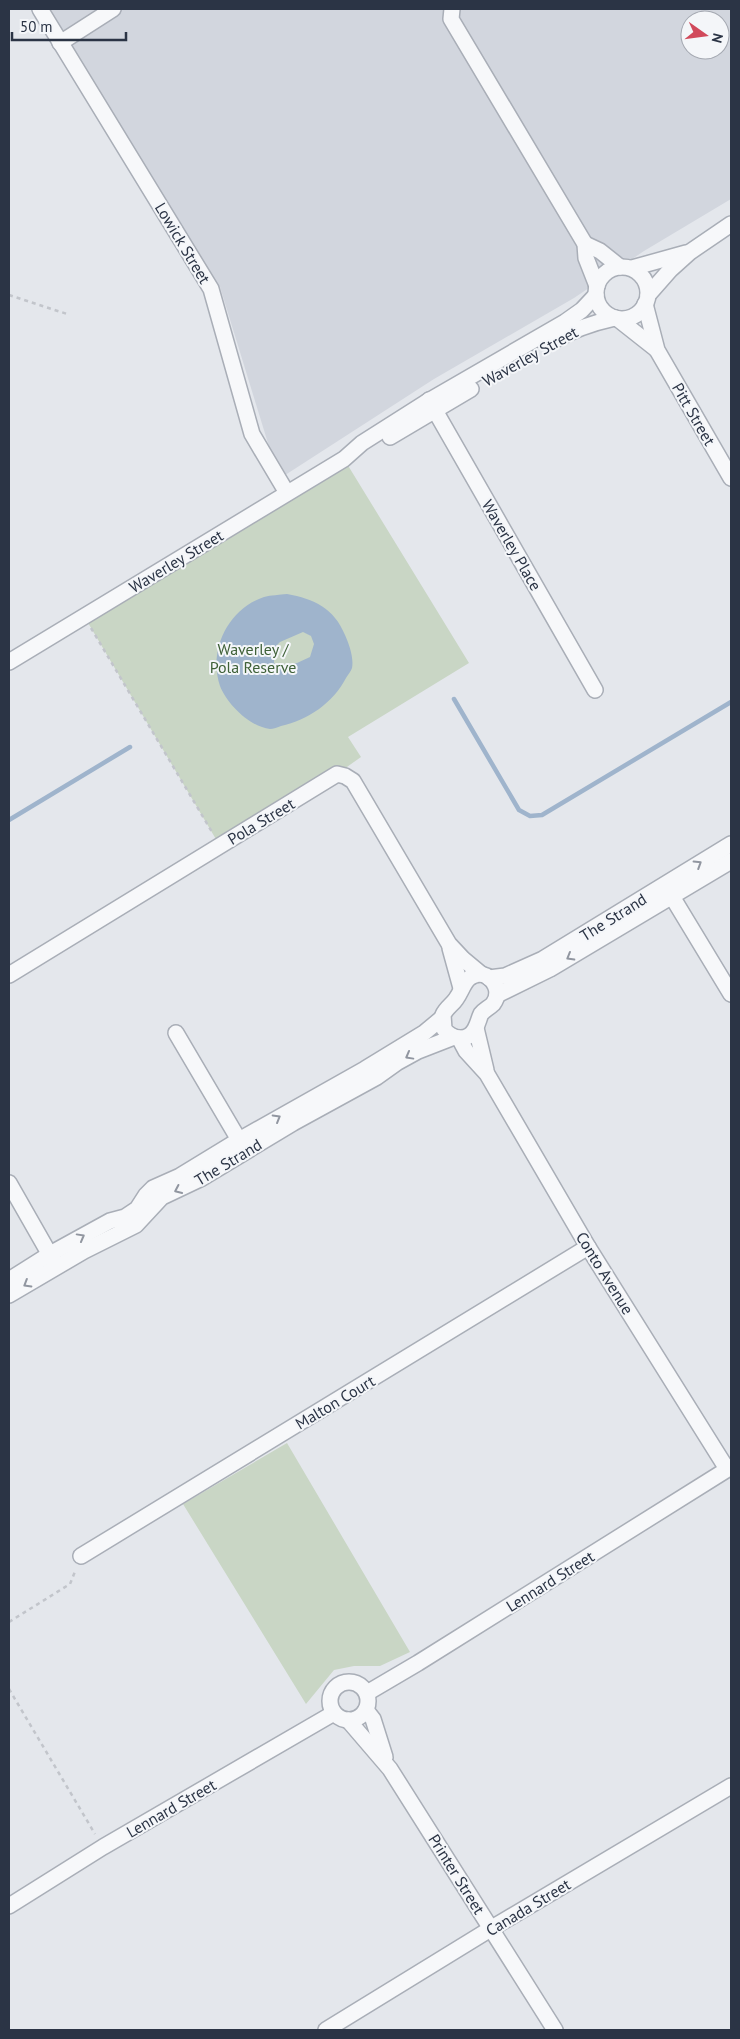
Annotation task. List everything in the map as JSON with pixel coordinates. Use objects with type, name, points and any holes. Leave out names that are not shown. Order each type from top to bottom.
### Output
[{"type":"street","name":"Lowick Street","points":[[40,9],[211,289],[252,434],[287,493]]},
{"type":"street","points":[[60,43],[114,9]]},
{"type":"street","points":[[452,9],[451,19],[585,244],[586,258],[600,306],[604,312],[617,318],[633,316],[670,270],[690,252],[731,224]]},
{"type":"street","points":[[585,244],[644,278],[647,287],[646,300]]},
{"type":"street","points":[[596,290],[603,274],[609,270],[626,268],[690,252]]},
{"type":"street","name":"Waverley Street","points":[[9,662],[344,459],[362,443],[525,351],[582,310],[596,290]]},
{"type":"street","name":"Pitt Street","points":[[646,300],[657,350]]},
{"type":"street","name":"Waverley Street","points":[[525,351],[568,332],[596,322],[617,318]]},
{"type":"street","name":"Pitt Street","points":[[617,318],[642,336],[657,350],[731,478]]},
{"type":"street","name":"Waverley Place","points":[[432,405],[595,690]]},
{"type":"street","name":"Pola Street","points":[[9,975],[337,774],[353,781],[449,944],[463,959],[485,976]]},
{"type":"street","name":"The Strand","points":[[497,995],[550,969],[669,891],[731,844]]},
{"type":"street","name":"The Strand","points":[[9,1295],[53,1260],[110,1221],[125,1217],[138,1209],[146,1195],[153,1188],[180,1176],[424,1033],[442,1018],[444,1011],[456,1000],[467,979],[474,975],[505,976],[543,959],[669,891],[731,861]]},
{"type":"street","points":[[669,891],[731,994]]},
{"type":"street","name":"Pola Street","points":[[449,944],[462,988]]},
{"type":"street","points":[[476,1028],[481,1014],[492,1005],[497,995],[495,984],[485,976]]},
{"type":"street","name":"Conto Avenue","points":[[442,1018],[444,1029],[456,1038],[486,1074],[588,1247],[729,1468]]},
{"type":"street","name":"The Strand","points":[[9,1280],[136,1225],[162,1197],[202,1178],[292,1124],[377,1077],[418,1051],[456,1038],[469,1036],[476,1028]]},
{"type":"street","name":"Conto Avenue","points":[[476,1028],[486,1074]]},
{"type":"street","points":[[176,1033],[239,1140]]},
{"type":"street","points":[[9,1183],[53,1260]]},
{"type":"street","name":"Malton Court","points":[[81,1556],[588,1247]]},
{"type":"street","name":"Lennard Street","points":[[367,1693],[729,1468]]},
{"type":"street","points":[[358,1683],[367,1693],[368,1705],[358,1718],[341,1717],[330,1701],[334,1689],[339,1684],[358,1683]]},
{"type":"street","name":"Printer Street","points":[[366,1710],[372,1719],[390,1769]]},
{"type":"street","name":"Lennard Street","points":[[9,1906],[103,1848],[341,1717]]},
{"type":"street","name":"Printer Street","points":[[341,1717],[390,1769],[555,2030]]},
{"type":"street","name":"Canada Street","points":[[326,2030],[492,1928],[731,1786]]},
{"type":"path","points":[[9,295],[67,314]]},
{"type":"path","points":[[84,616],[220,846]]},
{"type":"path","points":[[9,1622],[70,1584],[81,1556]]},
{"type":"path","points":[[9,1689],[103,1848]]},
{"type":"shaded area","points":[[40,9],[731,9],[731,199],[644,251],[574,298],[434,379],[279,479],[220,287],[169,219]]},
{"type":"green space","name":"Waverley / Pola Reserve","points":[[344,459],[469,663],[348,737],[361,757],[337,774],[220,846],[84,616]]},
{"type":"green space","points":[[287,1443],[410,1652],[380,1666],[354,1666],[334,1670],[306,1704],[183,1504]]},
{"type":"water","points":[[287,594],[314,602],[329,611],[345,635],[351,651],[352,668],[341,687],[319,709],[301,719],[270,729],[247,719],[228,700],[220,686],[217,659],[219,645],[224,632],[240,611],[264,597]],"holes":[[[303,632],[311,636],[314,644],[310,657],[281,667],[274,663],[274,648],[280,642]]]},
{"type":"waterway","points":[[454,699],[519,810],[530,816],[542,815],[731,702]]},
{"type":"waterway","points":[[9,820],[130,747]]}]
